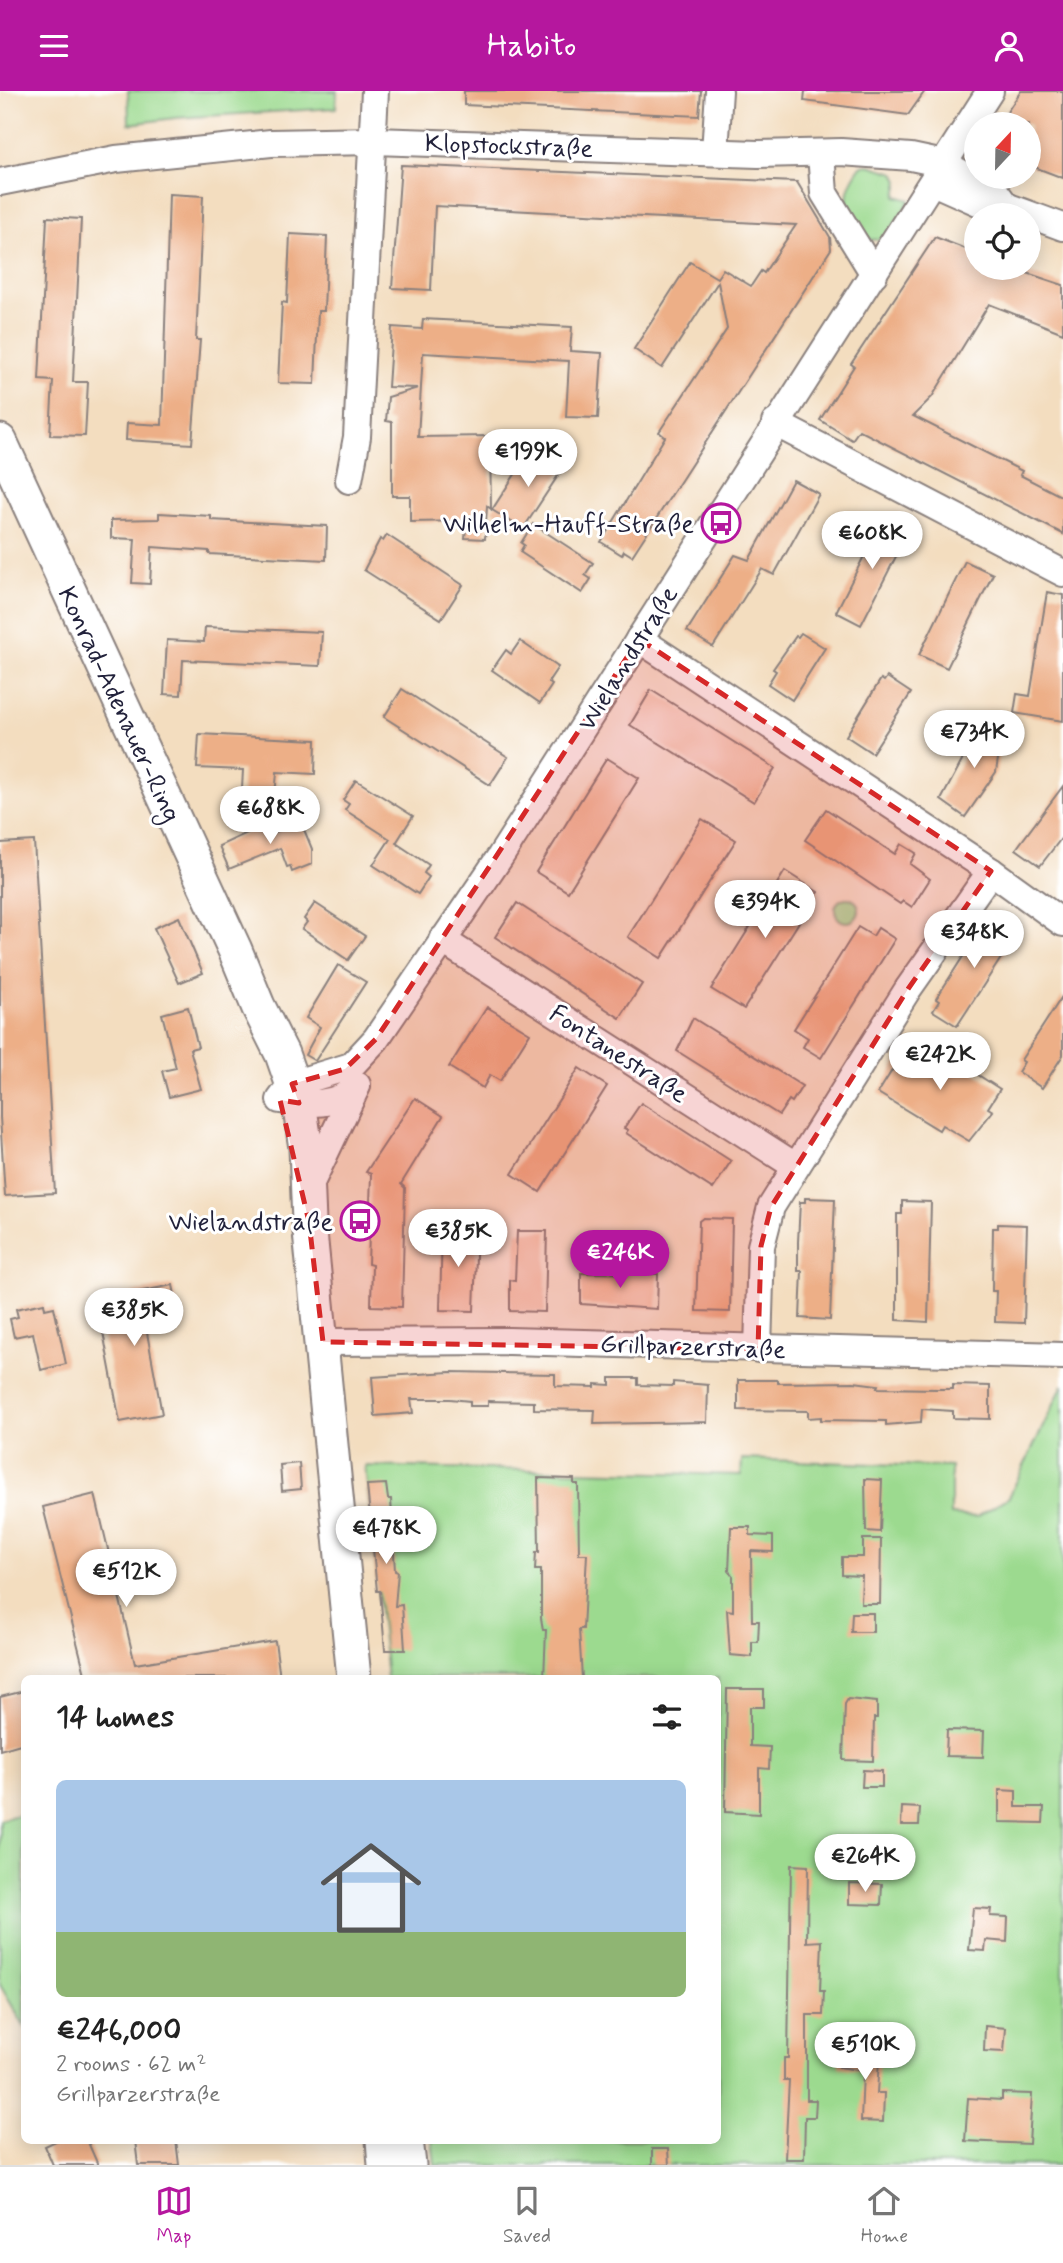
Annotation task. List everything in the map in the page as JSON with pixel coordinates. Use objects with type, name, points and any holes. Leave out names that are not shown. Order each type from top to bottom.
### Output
[{"type":"main road","name":"Konrad-Adenauer-Ring","points":[[0,441],[236,950],[258,1006],[266,1051],[290,1095],[309,1187],[310,1222],[354,1675]]},
{"type":"main road","name":"Konrad-Adenauer-Ring","points":[[290,1095],[297,1188],[310,1222]]},
{"type":"main road","points":[[383,2144],[385,2165]]},
{"type":"main road","points":[[406,2144],[409,2165]]},
{"type":"street","points":[[349,480],[357,437],[375,91]]},
{"type":"street","points":[[715,152],[719,91]]},
{"type":"street","name":"Wielandstraße","points":[[309,1187],[376,1039],[500,857],[775,423],[874,274],[990,91]]},
{"type":"street","name":"Klopstockstraße","points":[[0,183],[96,162],[167,151],[271,143],[374,141],[715,152],[841,152],[911,157],[987,206],[1006,206],[1063,227]]},
{"type":"street","points":[[821,154],[824,193],[874,274]]},
{"type":"street","points":[[775,423],[1063,573]]},
{"type":"street","points":[[639,639],[991,871],[1063,923]]},
{"type":"street","points":[[758,1349],[760,1260],[764,1228],[776,1195],[908,989],[991,871]]},
{"type":"street","name":"Fontanestraße","points":[[442,940],[795,1165]]},
{"type":"street","name":"Wielandstraße","points":[[290,1095],[345,1069],[376,1039]]},
{"type":"street","points":[[290,1095],[339,1100],[357,1086]]},
{"type":"street","name":"Grillparzerstraße","points":[[323,1342],[509,1341],[1063,1356]]},
{"type":"highlighted area","points":[[639,639],[991,871],[908,989],[771,1207],[761,1246],[758,1349],[323,1342],[309,1222],[280,1100],[299,1103],[292,1084],[345,1069],[376,1039]]},
{"type":"green space","points":[[128,91],[337,91],[336,108],[175,118],[129,124]]},
{"type":"green space","points":[[869,165],[895,173],[899,181],[896,196],[910,200],[885,239],[870,240],[848,205],[847,196],[853,178],[861,166]]},
{"type":"green space","points":[[847,898],[856,901],[859,910],[856,919],[847,922],[838,919],[835,910],[838,901]]},
{"type":"green space","points":[[1063,1385],[1063,2165],[435,2165],[432,2144],[721,2144],[721,1675],[387,1675],[365,1466],[741,1475],[742,1459],[951,1467],[951,1515],[977,1517],[1009,1497]]},
{"type":"green space","points":[[21,1814],[21,2021],[0,1985],[0,1820]]},
{"type":"building","points":[[464,91],[701,91],[699,116],[464,105]]},
{"type":"building","points":[[805,91],[925,91],[908,115],[804,101]]},
{"type":"building","points":[[1021,91],[1063,91],[1063,178],[1041,170],[1041,112],[1007,112]]},
{"type":"building","points":[[401,165],[797,182],[830,237],[831,249],[632,556],[624,551],[622,555],[601,542],[665,437],[659,432],[727,329],[718,282],[662,368],[634,349],[690,262],[717,278],[723,269],[751,286],[761,271],[764,273],[796,225],[435,206],[431,290],[392,288]]},
{"type":"building","points":[[169,194],[203,196],[196,340],[200,340],[192,444],[126,440],[127,423],[162,425]]},
{"type":"building","points":[[47,217],[81,219],[73,382],[88,382],[85,436],[50,435],[53,381],[39,380]]},
{"type":"building","points":[[290,234],[327,236],[324,311],[318,311],[315,384],[278,383],[282,302],[287,303]]},
{"type":"building","points":[[935,237],[964,248],[964,280],[1041,280],[1041,278],[1063,285],[1063,333],[989,304],[932,397],[913,416],[1022,471],[1020,475],[1063,497],[1063,534],[859,430],[852,440],[820,420],[854,366],[851,364]]},
{"type":"building","points":[[423,319],[572,327],[570,351],[602,353],[598,418],[566,417],[569,361],[423,353],[418,437],[490,436],[491,509],[487,506],[485,539],[465,538],[467,521],[410,522],[410,496],[392,496],[392,422],[386,421],[388,397],[418,388],[388,387],[392,327],[422,329]]},
{"type":"building","points":[[532,448],[563,468],[523,529],[492,510]]},
{"type":"building","points":[[793,480],[819,494],[774,575],[762,569],[713,647],[687,631],[735,555],[749,560]]},
{"type":"building","points":[[159,513],[211,516],[211,520],[327,526],[326,560],[209,554],[209,551],[152,547],[150,584],[132,583],[135,539],[111,538],[111,520],[159,519]]},
{"type":"building","points":[[883,518],[909,531],[861,625],[836,612]]},
{"type":"building","points":[[533,524],[593,563],[585,575],[591,579],[582,593],[520,552],[524,545],[521,543]]},
{"type":"building","points":[[387,535],[463,585],[441,619],[364,570],[380,539],[383,541]]},
{"type":"building","points":[[965,561],[993,574],[947,668],[919,655]]},
{"type":"building","points":[[1047,592],[1063,595],[1063,721],[1014,713],[1017,694],[1030,696]]},
{"type":"building","points":[[205,627],[322,632],[320,666],[183,660],[181,695],[164,694],[167,640],[204,642]]},
{"type":"building","points":[[801,633],[825,648],[792,700],[768,684],[776,671],[773,669],[796,636]]},
{"type":"building","points":[[520,641],[558,667],[548,682],[552,685],[540,703],[492,670],[506,650],[511,654]]},
{"type":"building","points":[[887,677],[911,693],[872,753],[846,736],[881,679],[884,681]]},
{"type":"building","points":[[402,689],[508,757],[490,785],[384,717]]},
{"type":"building","points":[[651,690],[775,768],[754,802],[630,725]]},
{"type":"building","points":[[971,725],[986,727],[1001,739],[996,772],[965,817],[941,800],[962,761]]},
{"type":"building","points":[[199,734],[316,740],[315,774],[277,772],[274,809],[241,807],[243,770],[197,768]]},
{"type":"building","points":[[607,758],[639,778],[568,892],[536,872]]},
{"type":"building","points":[[356,780],[413,816],[396,843],[429,865],[424,873],[429,877],[418,894],[373,865],[390,839],[345,810],[349,804],[343,800]]},
{"type":"building","points":[[1063,786],[1063,836],[1040,866],[1016,849]]},
{"type":"building","points":[[826,809],[895,854],[901,844],[916,853],[910,864],[930,879],[912,907],[903,901],[900,904],[805,840]]},
{"type":"building","points":[[702,819],[736,840],[661,958],[628,937]]},
{"type":"building","points":[[273,821],[272,833],[301,822],[312,849],[312,864],[292,872],[290,866],[287,867],[280,848],[229,869],[219,846]]},
{"type":"building","points":[[34,841],[55,1193],[5,1196],[0,1117],[0,843]]},
{"type":"building","points":[[785,871],[818,892],[744,1009],[711,989]]},
{"type":"building","points":[[315,903],[365,936],[348,960],[302,929],[307,922],[304,919]]},
{"type":"building","points":[[517,903],[642,984],[620,1018],[495,937]]},
{"type":"building","points":[[993,916],[1018,932],[957,1026],[933,1011],[939,1001],[936,999],[985,922],[988,924]]},
{"type":"building","points":[[179,917],[203,973],[179,983],[154,928]]},
{"type":"building","points":[[858,927],[873,936],[878,928],[895,939],[821,1058],[803,1047],[808,1038],[794,1029]]},
{"type":"building","points":[[338,965],[366,982],[315,1061],[305,1055],[320,1027],[306,1018]]},
{"type":"building","points":[[1063,995],[1063,1055],[1042,1088],[1018,1072],[1024,1062],[1021,1060]]},
{"type":"building","points":[[188,1007],[198,1047],[190,1049],[201,1089],[169,1097],[162,1071],[176,1068],[162,1014]]},
{"type":"building","points":[[487,1007],[530,1033],[500,1081],[490,1075],[483,1088],[449,1067]]},
{"type":"building","points":[[693,1018],[802,1086],[792,1102],[789,1100],[779,1115],[677,1051]]},
{"type":"building","points":[[909,1043],[937,1060],[942,1052],[1000,1089],[988,1108],[993,1111],[969,1141],[942,1125],[939,1130],[878,1093]]},
{"type":"building","points":[[579,1068],[607,1086],[540,1192],[512,1174]]},
{"type":"building","points":[[415,1098],[443,1116],[401,1184],[405,1188],[402,1307],[371,1306],[372,1265],[368,1264],[371,1174],[366,1172]]},
{"type":"building","points":[[641,1103],[731,1161],[713,1189],[626,1133],[628,1130],[624,1128]]},
{"type":"building","points":[[805,1198],[835,1199],[830,1320],[800,1318],[802,1271],[798,1271],[798,1242],[800,1202],[805,1202]]},
{"type":"building","points":[[902,1201],[931,1202],[928,1322],[897,1320],[897,1214],[902,1214]]},
{"type":"building","points":[[703,1218],[732,1219],[730,1312],[696,1311],[699,1221]]},
{"type":"building","points":[[998,1224],[1027,1225],[1024,1323],[995,1322],[996,1291],[992,1291],[993,1228],[998,1228]]},
{"type":"building","points":[[442,1228],[477,1229],[474,1311],[440,1310]]},
{"type":"building","points":[[517,1231],[547,1231],[545,1312],[510,1311],[510,1280],[515,1281]]},
{"type":"building","points":[[581,1273],[658,1274],[657,1309],[581,1304]]},
{"type":"building","points":[[173,1285],[179,1315],[145,1322],[162,1414],[120,1422],[97,1300]]},
{"type":"building","points":[[44,1303],[45,1309],[54,1307],[66,1364],[41,1370],[33,1333],[14,1337],[10,1319],[18,1317],[16,1309]]},
{"type":"building","points":[[450,1372],[555,1374],[555,1386],[610,1385],[610,1378],[638,1378],[638,1385],[673,1386],[673,1382],[708,1385],[707,1422],[594,1424],[595,1410],[534,1409],[534,1402],[488,1401],[488,1406],[470,1406],[470,1401],[450,1399],[411,1399],[413,1413],[375,1416],[372,1377]]},
{"type":"building","points":[[738,1380],[778,1380],[778,1383],[854,1382],[878,1385],[877,1388],[953,1389],[953,1385],[990,1386],[990,1419],[953,1418],[953,1411],[922,1409],[921,1422],[886,1425],[886,1421],[808,1418],[808,1411],[738,1410]]},
{"type":"building","points":[[299,1463],[301,1489],[282,1491],[280,1465]]},
{"type":"building","points":[[538,1478],[574,1479],[574,1484],[578,1484],[579,1554],[587,1554],[583,1629],[579,1629],[582,1675],[544,1675],[546,1630],[543,1630],[541,1618],[541,1570],[535,1570],[536,1552],[539,1552]]},
{"type":"building","points":[[865,1479],[882,1480],[880,1532],[866,1531]]},
{"type":"building","points":[[386,1484],[388,1499],[391,1499],[395,1571],[398,1572],[395,1606],[402,1605],[405,1650],[385,1650],[380,1591],[377,1591],[367,1485]]},
{"type":"building","points":[[95,1494],[135,1664],[275,1641],[280,1675],[85,1675],[43,1507]]},
{"type":"building","points":[[731,1527],[750,1527],[750,1535],[773,1536],[773,1552],[751,1551],[752,1621],[759,1621],[758,1642],[752,1642],[752,1657],[730,1655],[727,1610],[733,1611],[733,1576],[729,1571]]},
{"type":"building","points":[[863,1539],[881,1539],[880,1604],[861,1604],[862,1576],[842,1575],[842,1557],[863,1557]]},
{"type":"building","points":[[852,1613],[873,1613],[873,1632],[851,1632]]},
{"type":"building","points":[[727,1689],[764,1689],[764,1707],[750,1707],[750,1746],[770,1747],[769,1769],[759,1768],[759,1814],[725,1812]]},
{"type":"building","points":[[21,1692],[21,1744],[0,1750],[0,1697]]},
{"type":"building","points":[[848,1699],[877,1702],[873,1761],[843,1760],[845,1704]]},
{"type":"building","points":[[947,1730],[984,1731],[983,1757],[946,1756]]},
{"type":"building","points":[[863,1770],[882,1771],[882,1787],[862,1787]]},
{"type":"building","points":[[999,1790],[1016,1791],[1016,1807],[1044,1807],[1043,1823],[999,1822]]},
{"type":"building","points":[[902,1807],[920,1808],[919,1825],[901,1825]]},
{"type":"building","points":[[791,1865],[808,1866],[807,1942],[822,1941],[820,1991],[824,1991],[823,2015],[807,2015],[807,2100],[816,2100],[815,2117],[805,2117],[804,2159],[785,2159],[789,2080],[784,2080],[784,2058],[788,2058]]},
{"type":"building","points":[[849,1883],[882,1884],[881,1905],[849,1904]]},
{"type":"building","points":[[973,1908],[991,1909],[990,1916],[1008,1917],[1007,1942],[986,1940],[985,1951],[969,1950]]},
{"type":"building","points":[[985,2026],[1006,2028],[1004,2052],[984,2051]]},
{"type":"building","points":[[864,2048],[864,2059],[879,2060],[877,2093],[884,2093],[883,2122],[861,2121],[863,2071],[839,2067],[840,2049]]},
{"type":"building","points":[[1002,2093],[1032,2094],[1029,2144],[965,2141],[968,2098],[1002,2100]]},
{"type":"building","points":[[89,2144],[98,2165],[53,2165],[45,2146]]},
{"type":"building","points":[[135,2144],[176,2144],[179,2165],[138,2165]]},
{"type":"building","points":[[652,2149],[668,2149],[669,2165],[652,2165]]},
{"type":"place","name":"Wilhelm-Hauff-Straße","points":[[721,523]]},
{"type":"place","name":"Wielandstraße","points":[[360,1221]]}]
